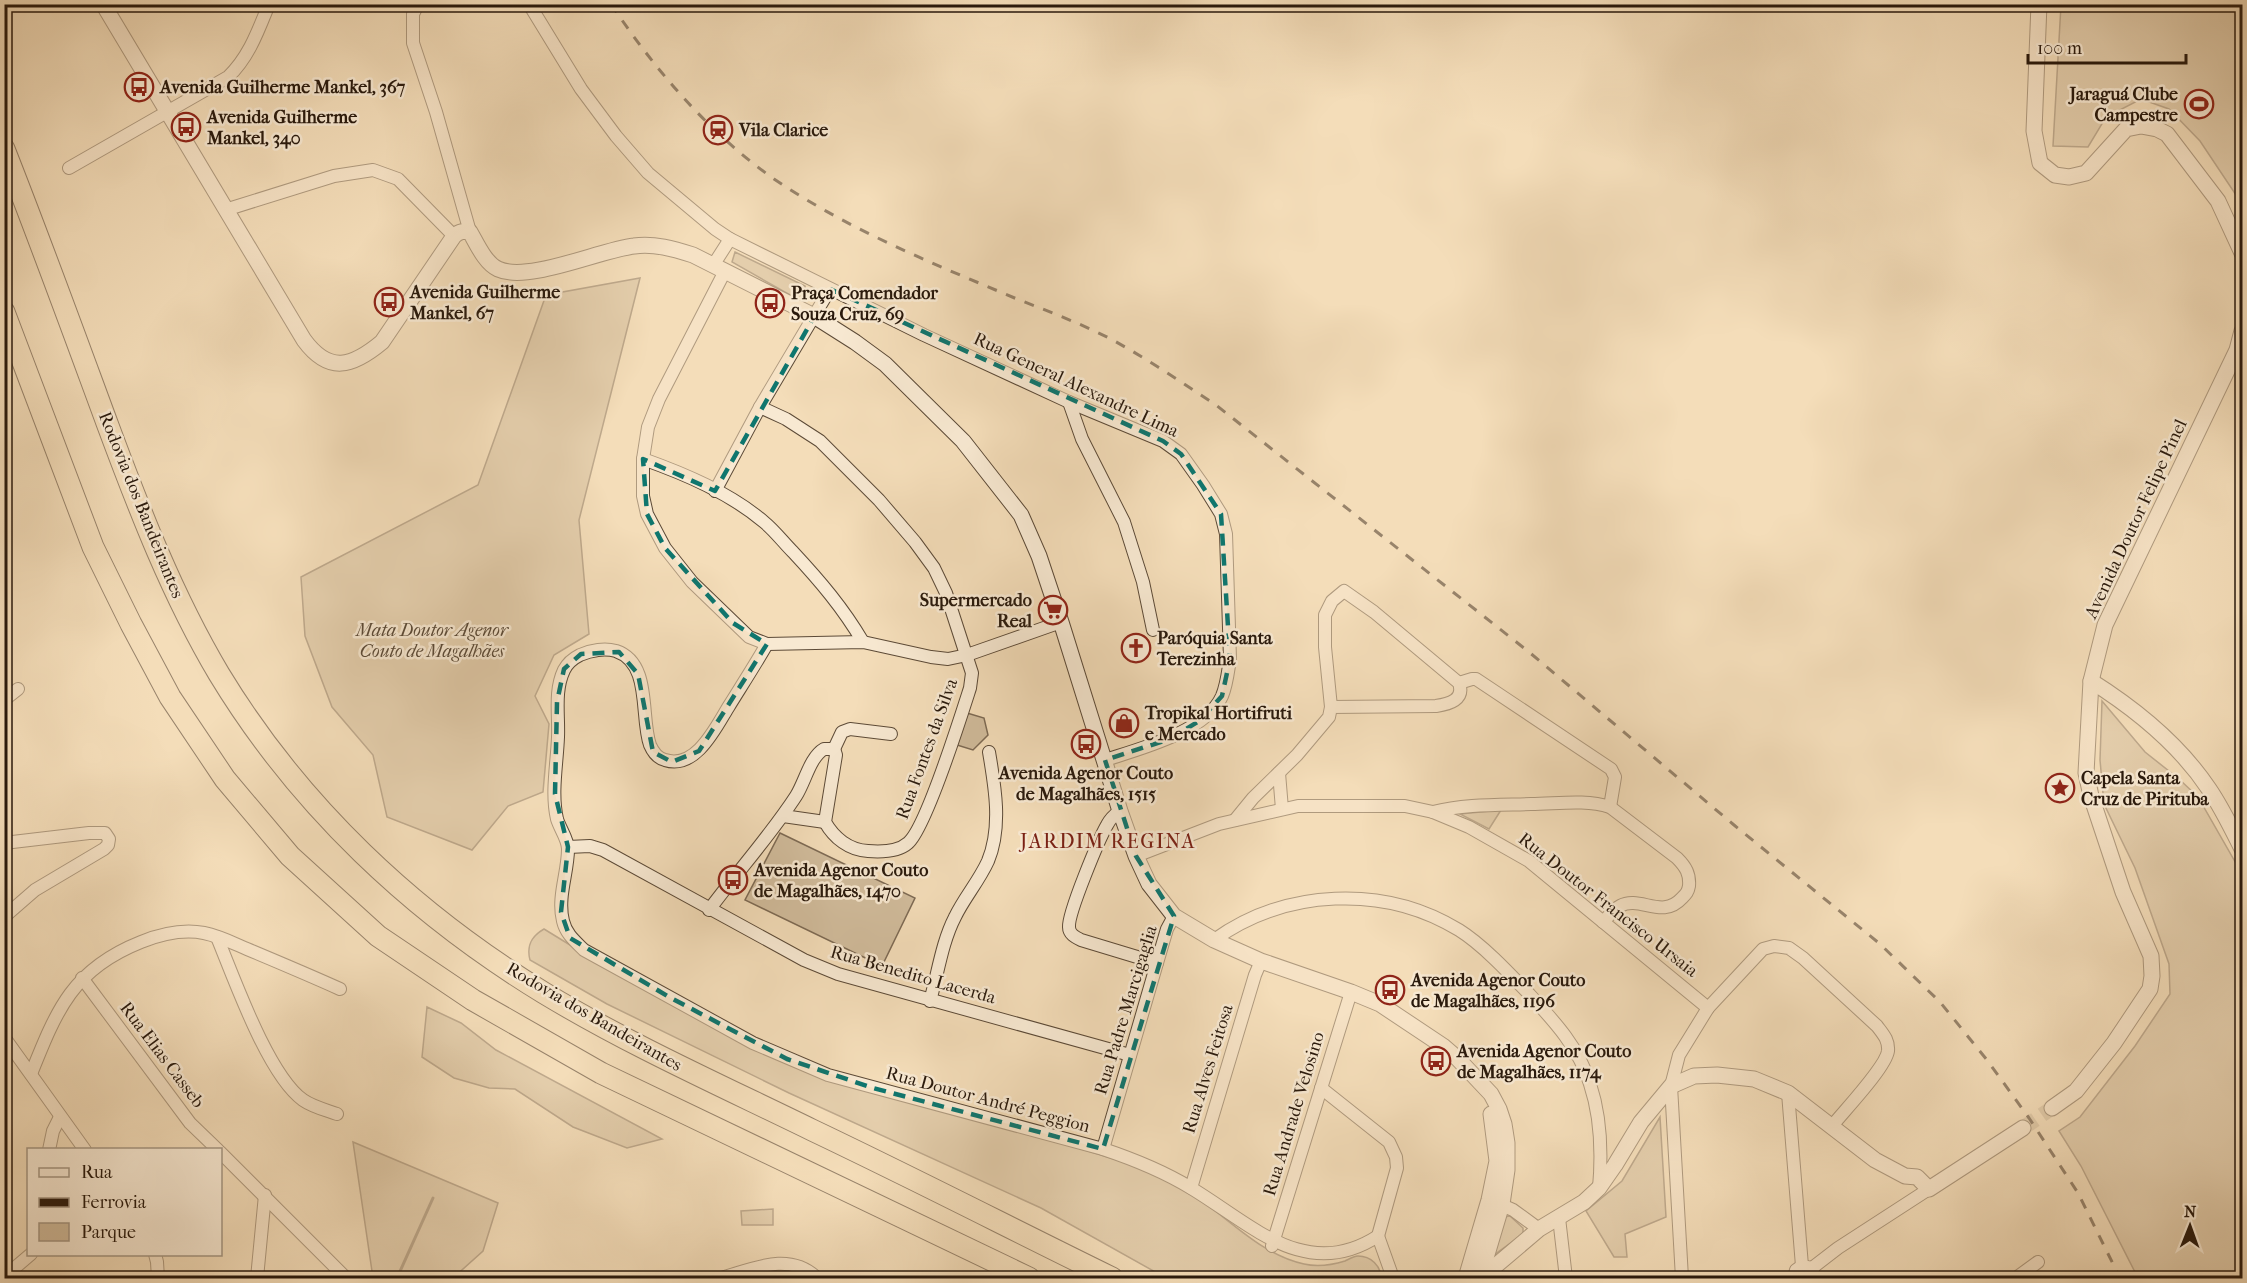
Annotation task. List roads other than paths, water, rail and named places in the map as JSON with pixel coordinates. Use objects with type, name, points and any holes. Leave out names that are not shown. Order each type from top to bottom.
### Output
[{"type":"highway","name":"Rodovia dos Bandeirantes","points":[[4,148],[133,492],[170,584],[219,673],[266,745],[336,828],[394,884],[465,940],[544,993],[676,1066],[813,1130],[1112,1278]]},
{"type":"highway","points":[[4,312],[93,547],[131,624],[170,696],[225,779],[290,856],[378,936],[473,1000],[601,1073],[1029,1278]]},
{"type":"street","points":[[103,4],[304,340],[313,352],[326,361],[335,363],[354,361],[367,355],[382,342],[454,236],[460,231],[470,232]]},
{"type":"street","points":[[69,168],[228,77],[239,67],[249,51],[269,4]]},
{"type":"street","points":[[418,4],[413,14],[413,42],[436,112],[470,232],[487,260],[496,268],[507,272],[518,272],[550,267],[634,246],[672,249],[720,268],[814,316],[855,342],[885,364],[963,441],[1021,515],[1039,556],[1136,856],[1149,884],[1174,916],[1214,940],[1261,961],[1380,1004],[1443,1046],[1473,1076],[1490,1112],[1497,1161],[1495,1202],[1477,1277]]},
{"type":"street","name":"Rua General Alexandre Lima","points":[[529,4],[581,89],[641,166],[730,239],[1069,402],[1163,441],[1181,454],[1221,514],[1226,534],[1230,659],[1222,696],[1199,721],[1170,739],[1105,760]]},
{"type":"street","points":[[2038,4],[2034,131],[2040,163],[2055,175],[2069,177],[2086,173],[2126,129],[2141,126],[2157,129],[2167,134],[2218,201],[2242,254]]},
{"type":"street","points":[[225,210],[334,176],[373,170],[398,178],[454,236]]},
{"type":"street","points":[[730,239],[720,268],[659,399],[648,427],[643,459],[643,495],[647,514],[665,548],[692,582],[749,637],[767,644],[863,642],[948,659],[967,655],[1061,622]]},
{"type":"street","points":[[715,491],[760,407],[830,289]]},
{"type":"street","name":"Avenida Doutor Felipe Pinel","points":[[2052,1108],[2076,1091],[2114,1043],[2150,989],[2151,956],[2123,892],[2091,796],[2086,773],[2091,681],[2105,625],[2237,350],[2242,331]]},
{"type":"street","points":[[1069,402],[1083,439],[1124,522],[1143,582],[1153,630]]},
{"type":"street","name":"Rua Fontes da Silva","points":[[760,407],[786,419],[820,441],[879,500],[908,535],[938,576],[946,593],[972,673],[970,688],[922,821],[908,844],[881,852],[865,851],[834,837],[825,822]]},
{"type":"street","points":[[643,459],[678,472],[715,491],[765,523],[845,612],[863,642]]},
{"type":"street","points":[[1235,820],[1253,798],[1318,732],[1329,717],[1331,707],[1325,646],[1325,615],[1332,601],[1344,591],[1389,624],[1459,683],[1461,689],[1460,695],[1450,704],[1436,706],[1331,707]]},
{"type":"street","points":[[568,847],[557,819],[555,794],[559,685],[564,669],[573,659],[581,654],[609,649],[619,652],[630,660],[638,674],[642,689],[649,743],[660,758],[672,762],[690,758],[699,751],[767,644]]},
{"type":"street","points":[[1459,683],[1476,679],[1611,769],[1615,777],[1610,807]]},
{"type":"street","points":[[2091,681],[2141,715],[2175,746],[2209,789],[2242,849]]},
{"type":"street","points":[[4,700],[18,689]]},
{"type":"street","points":[[783,816],[825,822],[836,755],[834,749],[842,732],[850,729],[891,734]]},
{"type":"street","points":[[710,910],[783,816],[820,751],[834,749]]},
{"type":"street","points":[[930,1001],[949,929],[988,861],[995,837],[994,789],[989,752]]},
{"type":"street","points":[[1280,773],[1282,809]]},
{"type":"street","points":[[1433,812],[1470,806],[1573,803],[1599,804],[1610,807],[1677,858],[1686,867],[1690,878],[1688,892],[1680,901],[1665,908],[1632,903],[1621,906],[1603,922]]},
{"type":"street","name":"Rua Doutor Francisco Ursaia","points":[[1136,856],[1158,846],[1235,820],[1282,809],[1316,805],[1406,806],[1433,812],[1485,835],[1529,861],[1708,1008]]},
{"type":"street","points":[[1120,811],[1106,826],[1082,885],[1069,926],[1071,934],[1081,940],[1157,963]]},
{"type":"street","points":[[4,843],[89,833],[105,833],[109,838],[108,845],[104,849],[35,890],[4,917]]},
{"type":"street","name":"Rua Benedito Lacerda","points":[[568,847],[590,846],[603,850],[804,960],[838,974],[1130,1055]]},
{"type":"street","name":"Rua Doutor André Peggion","points":[[568,847],[561,912],[570,938],[584,950],[753,1044],[828,1075],[1103,1149],[1142,1162],[1191,1188],[1272,1246],[1306,1260],[1335,1259],[1356,1252],[1378,1236]]},
{"type":"street","points":[[1214,940],[1229,929],[1285,906],[1318,900],[1357,898],[1404,906],[1461,931],[1510,973],[1563,1030],[1581,1060],[1597,1112],[1601,1161],[1599,1188]]},
{"type":"street","name":"Rua Padre Marcigaglia","points":[[1103,1149],[1167,929],[1174,916]]},
{"type":"street","points":[[31,1074],[56,1014],[82,978],[100,962],[120,950],[153,937],[192,932],[217,937],[340,989]]},
{"type":"street","points":[[217,937],[258,1035],[278,1070],[302,1099],[337,1114]]},
{"type":"street","points":[[1682,1278],[1671,1086],[1679,1055],[1708,1008],[1763,949],[1774,946],[1789,948],[1803,958],[1877,1026],[1887,1039],[1888,1053],[1881,1066],[1832,1126]]},
{"type":"street","name":"Rua Alves Feitosa","points":[[1191,1188],[1261,961]]},
{"type":"street","name":"Rua Elias Casseb","points":[[82,978],[190,1123],[216,1148]]},
{"type":"street","name":"Rua Andrade Velosino","points":[[1272,1246],[1351,992]]},
{"type":"street","points":[[4,1037],[83,1148]]},
{"type":"street","points":[[1477,1277],[1486,1274],[1498,1265],[1539,1229],[1584,1202],[1599,1188],[1641,1122],[1671,1086],[1694,1076],[1717,1075],[1754,1079],[1788,1093],[1875,1160],[1905,1176],[1917,1177],[1929,1189]]},
{"type":"street","points":[[1321,1088],[1389,1142],[1393,1149],[1396,1168],[1378,1236],[1393,1278]]},
{"type":"street","points":[[1788,1093],[1810,1271]]},
{"type":"street","points":[[49,1148],[53,1131],[60,1117]]},
{"type":"street","points":[[1794,1278],[1796,1270],[1810,1271],[1838,1248],[2024,1128]]},
{"type":"street","name":"Rua Elias Casseb","points":[[222,1154],[346,1278]]},
{"type":"street","points":[[257,1278],[265,1195]]},
{"type":"street","points":[[1495,1202],[1539,1229]]},
{"type":"street","points":[[1559,1218],[1566,1278]]},
{"type":"street","points":[[4,1277],[30,1256]]},
{"type":"street","points":[[156,1256],[158,1278]]},
{"type":"street","points":[[721,1278],[781,1262],[800,1267],[817,1278]]},
{"type":"street","points":[[2016,1278],[2038,1262]]},
{"type":"waterway","points":[[397,1278],[433,1198]]},
{"type":"tunnel","points":[[2023,1128],[2052,1108]]},
{"type":"railway","points":[[611,4],[646,53],[705,121],[727,142],[774,179],[832,214],[892,245],[1109,338],[1216,405],[1529,652],[1734,825],[1880,944],[1940,1002],[1987,1060],[2029,1118],[2078,1193],[2120,1278]]},
{"type":"place","name":"Avenida Guilherme Mankel, 367","points":[[139,87]]},
{"type":"place","name":"Jaraguá Clube Campestre","points":[[2199,104]]},
{"type":"place","name":"Avenida Guilherme Mankel, 340","points":[[186,127]]},
{"type":"place","name":"Vila Clarice","points":[[718,130]]},
{"type":"place","name":"Avenida Guilherme Mankel, 67","points":[[389,302]]},
{"type":"place","name":"Praça Comendador Souza Cruz, 69","points":[[770,303]]},
{"type":"place","name":"Supermercado Real","points":[[1053,610]]},
{"type":"place","name":"Paróquia Santa Terezinha","points":[[1136,648]]},
{"type":"place","name":"Tropikal Hortifruti e Mercado","points":[[1124,723]]},
{"type":"place","name":"Avenida Agenor Couto de Magalhães, 1515","points":[[1086,744]]},
{"type":"place","name":"Capela Santa Cruz de Pirituba","points":[[2060,788]]},
{"type":"place","name":"Avenida Agenor Couto de Magalhães, 1470","points":[[733,880]]},
{"type":"place","name":"Avenida Agenor Couto de Magalhães, 1196","points":[[1390,990]]},
{"type":"place","name":"Avenida Agenor Couto de Magalhães, 1174","points":[[1436,1061]]},
{"type":"district","name":"JARDIM REGINA","points":[[1108,841]]},
{"type":"park label","name":"Mata Doutor Agenor Couto de Magalhães","points":[[432,640]]}]
